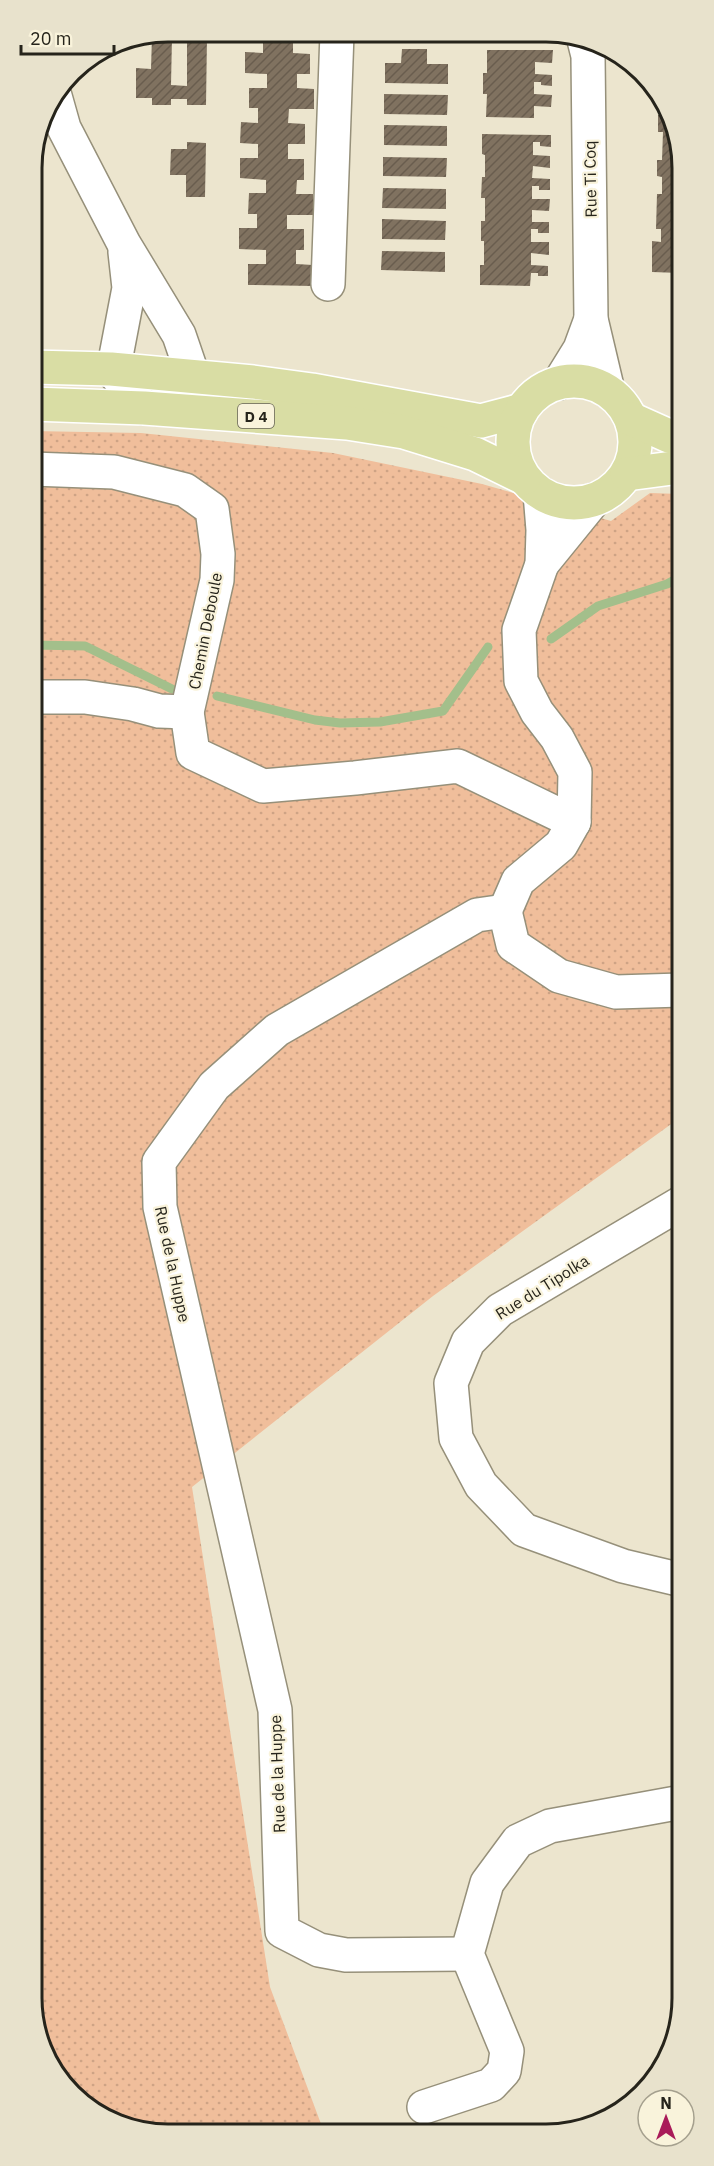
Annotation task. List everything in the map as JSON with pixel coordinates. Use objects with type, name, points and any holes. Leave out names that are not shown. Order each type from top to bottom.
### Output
[{"type":"main road","name":"D 4","points":[[42,367],[111,369],[312,390],[481,421],[522,410],[538,393],[559,383]]},
{"type":"main road","points":[[559,383],[576,381],[592,384],[608,391],[621,403],[631,419],[636,438],[634,457],[627,474],[672,468]]},
{"type":"main road","name":"D 4","points":[[42,404],[152,408],[347,423],[404,432],[475,454],[557,501],[576,504],[594,500],[613,490],[627,474]]},
{"type":"main road","points":[[522,410],[514,427],[513,444],[516,462],[532,486]]},
{"type":"main road","points":[[631,419],[672,436]]},
{"type":"street","points":[[328,284],[337,42]]},
{"type":"street","name":"Rue Ti Coq","points":[[586,49],[591,319],[608,391]]},
{"type":"street","points":[[58,107],[64,128],[124,244],[179,335],[193,376],[152,408],[111,369],[116,356],[129,288],[124,244]]},
{"type":"street","name":"Rue Ti Coq","points":[[559,383],[580,349],[591,319]]},
{"type":"street","name":"Chemin Deboule","points":[[42,468],[114,472],[185,490],[212,509],[218,554],[217,580],[187,712],[159,711],[133,704],[85,697],[42,697]]},
{"type":"street","points":[[532,486],[543,530],[542,564],[519,630],[521,681],[537,712],[557,738],[575,772],[574,822],[561,845],[518,881],[505,911],[513,945],[559,976],[616,992],[672,990]]},
{"type":"street","points":[[542,564],[594,500]]},
{"type":"street","points":[[187,712],[193,753],[263,786],[458,766],[574,822]]},
{"type":"street","name":"Rue de la Huppe","points":[[467,1954],[346,1955],[320,1950],[282,1931],[275,1710],[160,1207],[159,1162],[214,1086],[277,1030],[477,915],[505,911]]},
{"type":"street","name":"Rue du Tipolka","points":[[623,1566],[524,1530],[481,1485],[456,1438],[451,1383],[468,1342],[500,1310],[672,1208]]},
{"type":"street","points":[[623,1566],[672,1566]]},
{"type":"street","points":[[623,1566],[672,1578]]},
{"type":"street","points":[[424,2107],[491,2085],[504,2071],[507,2051],[467,1954],[487,1883],[518,1841],[550,1826],[672,1804]]},
{"type":"shaded area","points":[[42,431],[141,433],[333,453],[482,484],[611,521],[650,493],[672,494],[672,1123],[433,1296],[192,1487],[270,1987],[321,2124],[160,2124],[127,2117],[91,2098],[68,2075],[55,2054],[44,2023],[42,2006]]},
{"type":"building","points":[[172,42],[171,85],[187,86],[187,42],[207,42],[206,105],[187,105],[187,99],[171,99],[171,105],[152,105],[152,98],[136,98],[136,68],[151,69],[152,43]]},
{"type":"building","points":[[263,42],[293,42],[293,53],[310,54],[310,74],[297,74],[297,88],[314,89],[314,109],[289,109],[288,123],[305,124],[305,144],[288,144],[288,159],[304,159],[304,180],[297,180],[296,194],[313,194],[313,215],[287,215],[287,229],[304,229],[304,250],[296,250],[296,264],[313,265],[313,286],[248,285],[248,264],[266,264],[266,250],[239,249],[239,228],[257,228],[257,214],[248,214],[249,193],[266,193],[266,180],[240,178],[240,158],[258,158],[258,144],[240,143],[241,122],[258,123],[258,108],[249,108],[249,88],[267,88],[267,74],[245,73],[245,52],[263,53]]},
{"type":"building","points":[[402,49],[427,49],[427,64],[448,64],[448,84],[385,83],[385,63],[401,63]]},
{"type":"building","points":[[487,50],[553,50],[552,63],[535,62],[535,74],[552,75],[552,86],[534,82],[534,94],[552,95],[551,107],[534,106],[534,118],[486,117],[487,94],[483,94],[483,73],[487,73]]},
{"type":"building","points":[[384,94],[448,95],[447,115],[384,114]]},
{"type":"building","points":[[658,115],[668,135],[671,152],[672,273],[652,272],[652,241],[661,242],[661,229],[656,229],[657,194],[662,194],[662,177],[657,176],[657,160],[662,160],[663,132],[658,132]]},
{"type":"building","points":[[384,125],[447,126],[447,146],[384,145]]},
{"type":"building","points":[[482,134],[551,135],[551,147],[540,146],[540,142],[533,142],[533,155],[550,156],[550,168],[533,166],[532,178],[550,179],[550,190],[539,190],[539,186],[532,186],[532,199],[550,199],[549,211],[532,210],[532,222],[549,222],[549,233],[538,233],[538,229],[531,229],[531,242],[549,242],[549,255],[531,253],[531,265],[548,266],[548,276],[531,273],[530,286],[480,285],[480,265],[484,265],[481,221],[485,221],[485,198],[481,198],[482,177],[485,177]]},
{"type":"building","points":[[187,142],[206,143],[205,197],[186,197],[186,175],[170,175],[171,149],[187,149]]},
{"type":"building","points":[[383,157],[447,158],[446,177],[383,176]]},
{"type":"building","points":[[383,188],[446,189],[446,209],[382,208]]},
{"type":"building","points":[[382,219],[446,221],[445,240],[382,239]]},
{"type":"building","points":[[382,251],[445,252],[445,272],[381,270]]},
{"type":"waterway","points":[[551,639],[598,606],[672,581]]},
{"type":"waterway","points":[[42,645],[85,646],[172,689]]},
{"type":"waterway","points":[[217,696],[315,720],[340,723],[380,722],[443,711],[488,647]]}]
